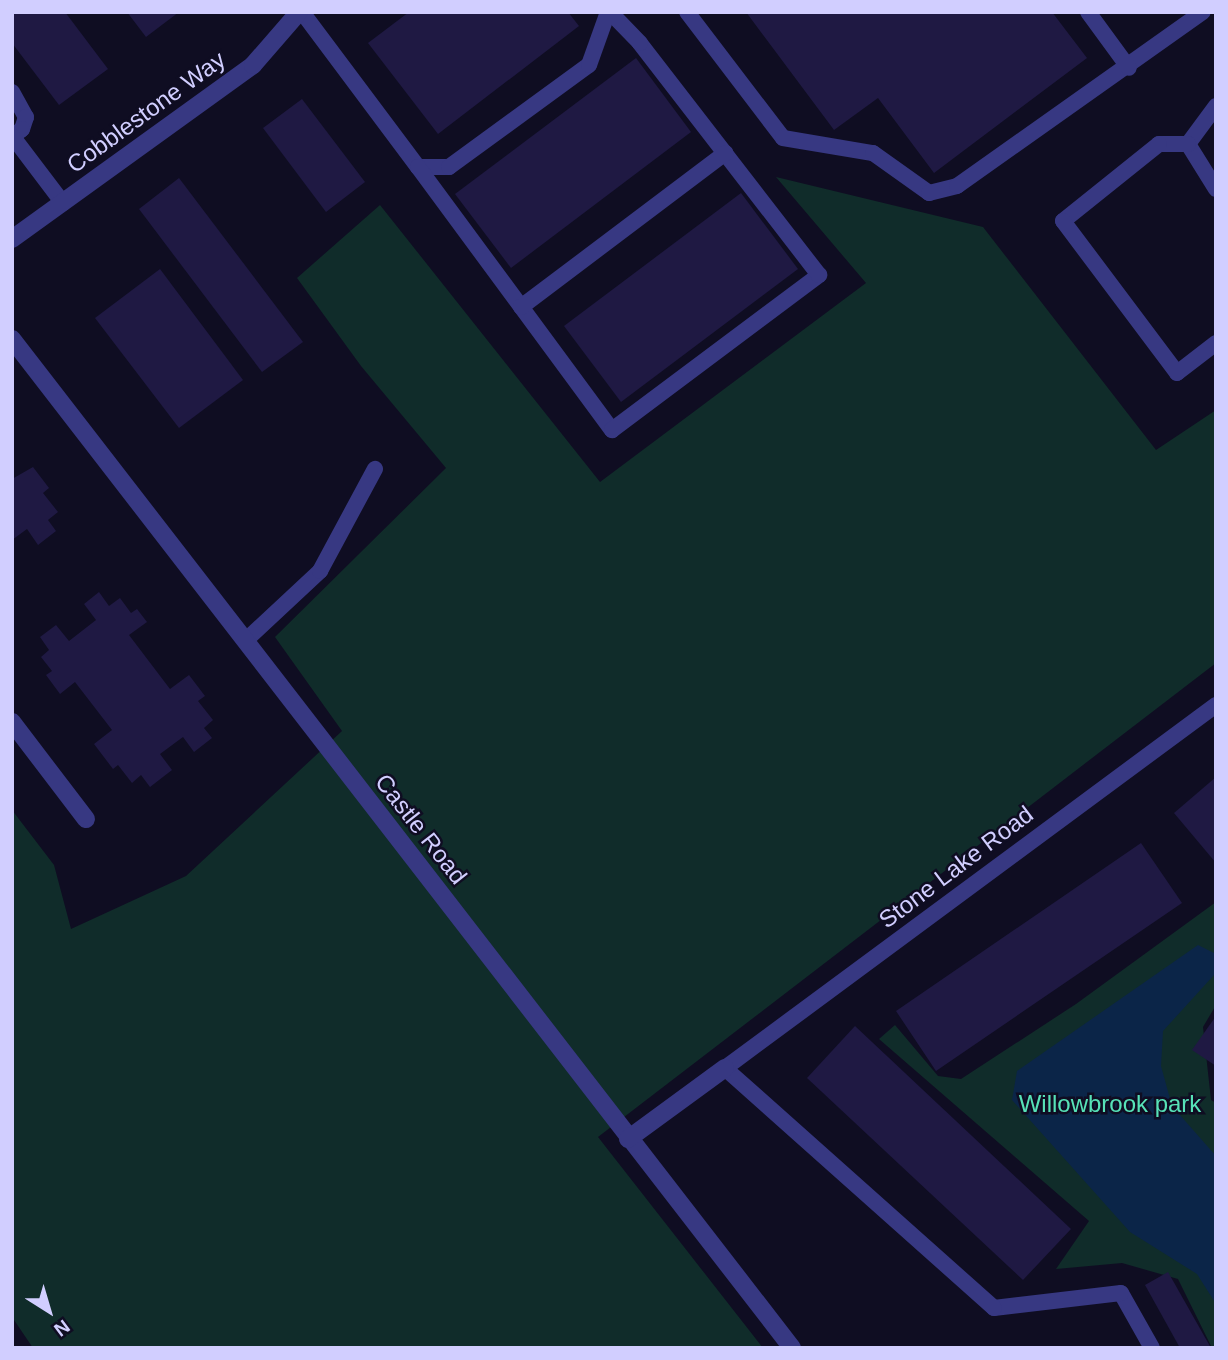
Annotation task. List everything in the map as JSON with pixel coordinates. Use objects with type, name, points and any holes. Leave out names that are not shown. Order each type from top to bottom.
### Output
[{"type":"street","name":"Cobblestone Way","points":[[12,239],[253,65],[300,12]]},
{"type":"street","name":"Castle Road","points":[[12,339],[792,1348]]},
{"type":"street","points":[[12,722],[86,819]]},
{"type":"street","name":"Stone Lake Road","points":[[628,1139],[725,1068]]},
{"type":"lane","points":[[300,12],[612,430],[819,275],[640,43],[609,12],[589,65],[449,167],[418,167]]},
{"type":"lane","points":[[687,12],[783,138],[873,153],[929,194],[957,187],[1129,68],[1203,12]]},
{"type":"lane","points":[[1088,12],[1129,68]]},
{"type":"lane","points":[[12,92],[26,117],[22,129],[12,137],[63,203]]},
{"type":"lane","points":[[1188,144],[1216,106]]},
{"type":"lane","points":[[1188,144],[1159,144],[1063,221],[1177,373],[1216,343]]},
{"type":"lane","points":[[1188,144],[1216,189]]},
{"type":"lane","points":[[521,307],[725,153]]},
{"type":"lane","points":[[245,641],[320,571],[375,470]]},
{"type":"lane","name":"Stone Lake Road","points":[[725,1068],[1216,705]]},
{"type":"lane","points":[[725,1068],[994,1308],[1121,1293],[1152,1348]]},
{"type":"green space","points":[[776,177],[983,227],[1156,450],[1216,410],[1216,663],[598,1137],[763,1348],[33,1348],[12,1317],[12,810],[54,865],[71,929],[186,876],[342,731],[275,637],[446,468],[361,366],[297,278],[380,205],[600,482],[866,283]]},
{"type":"green space","name":"Willowbrook park","points":[[1216,902],[1216,1005],[1203,1027],[1211,1100],[1216,1103],[1216,1348],[1212,1348],[1178,1279],[1122,1263],[1056,1269],[1089,1221],[879,1039],[895,1025],[938,1076],[961,1079],[1076,1004]]},
{"type":"water","points":[[1198,945],[1216,954],[1214,975],[1163,1031],[1161,1066],[1172,1106],[1216,1156],[1216,1304],[1197,1274],[1130,1232],[1012,1100],[1017,1071]]},
{"type":"building","points":[[12,12],[65,12],[108,69],[59,105],[12,43]]},
{"type":"building","points":[[127,12],[179,12],[146,37]]},
{"type":"building","points":[[409,12],[568,12],[579,26],[438,134],[368,43]]},
{"type":"building","points":[[746,12],[1052,12],[1087,58],[934,173],[878,98],[834,130]]},
{"type":"building","points":[[636,58],[691,132],[511,268],[455,194]]},
{"type":"building","points":[[302,99],[365,182],[326,212],[263,128]]},
{"type":"building","points":[[179,178],[303,342],[262,372],[139,209]]},
{"type":"building","points":[[741,193],[798,269],[621,402],[564,326]]},
{"type":"building","points":[[160,269],[243,380],[179,428],[95,318]]},
{"type":"building","points":[[33,467],[49,488],[43,493],[58,512],[48,520],[56,531],[38,545],[27,529],[12,540],[12,479]]},
{"type":"building","points":[[99,592],[109,606],[120,598],[131,613],[137,609],[147,622],[129,635],[170,689],[189,675],[205,696],[198,701],[213,720],[204,728],[212,738],[194,752],[183,737],[160,754],[172,770],[150,787],[141,775],[132,783],[118,765],[113,769],[94,744],[112,730],[75,682],[60,694],[46,675],[52,671],[41,657],[49,650],[40,637],[56,625],[69,641],[96,620],[84,604]]},
{"type":"building","points":[[1216,777],[1216,863],[1174,813]]},
{"type":"building","points":[[1141,843],[1182,903],[936,1071],[896,1011]]},
{"type":"building","points":[[1216,1016],[1216,1066],[1192,1050]]},
{"type":"building","points":[[855,1026],[1071,1229],[1023,1280],[807,1078]]},
{"type":"building","points":[[1168,1272],[1211,1348],[1180,1348],[1145,1285]]}]
